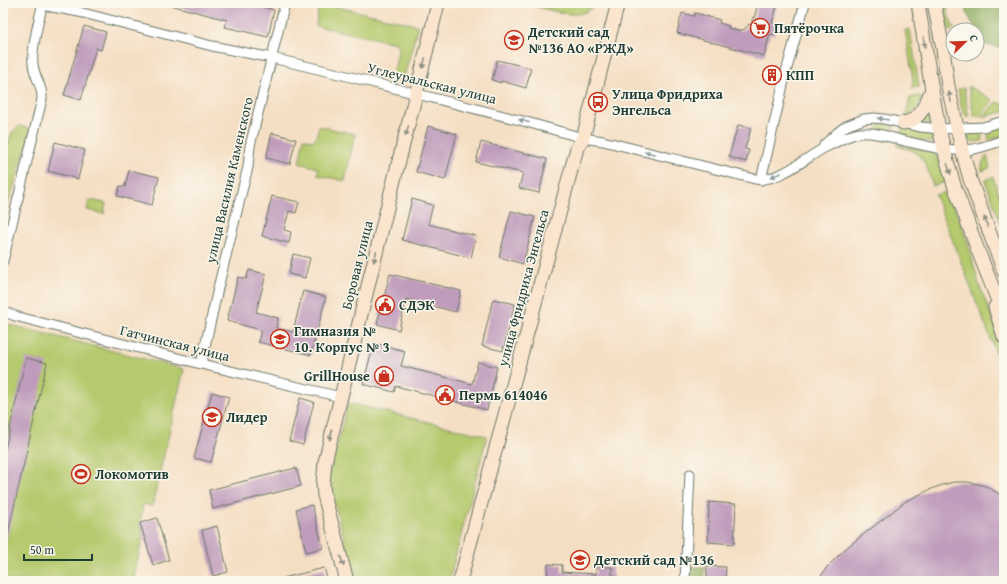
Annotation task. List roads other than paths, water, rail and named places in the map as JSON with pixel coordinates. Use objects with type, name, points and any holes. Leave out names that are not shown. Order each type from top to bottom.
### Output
[{"type":"main road","name":"Боровая улица","points":[[347,581],[324,495],[323,484],[325,462],[388,200],[438,3]]},
{"type":"main road","name":"улица Фридриха Энгельса","points":[[460,581],[577,148],[583,138],[618,3]]},
{"type":"main road","points":[[918,3],[943,149],[954,185],[977,248],[1004,316]]},
{"type":"main road","points":[[934,3],[943,49],[948,86],[962,150],[970,179],[1004,272]]},
{"type":"main road","points":[[903,123],[916,119],[922,112],[932,90]]},
{"type":"main road","points":[[992,241],[1004,265]]},
{"type":"main road","points":[[977,248],[1004,337]]},
{"type":"street","name":"улица Василия Каменского","points":[[201,364],[248,167],[250,146],[285,3]]},
{"type":"street","points":[[761,180],[786,72],[805,3]]},
{"type":"street","name":"Углеуральская улица","points":[[42,4],[212,46],[272,58],[416,93],[583,138],[604,141],[755,179],[761,180],[779,175],[810,157]]},
{"type":"street","points":[[3,261],[43,93],[33,64],[33,47],[42,4]]},
{"type":"street","points":[[810,157],[838,132],[850,124],[864,119],[884,119],[921,127],[939,129],[983,127],[1004,121]]},
{"type":"street","points":[[810,157],[826,147],[860,133],[876,134],[943,149],[962,150],[974,149],[1004,140]]},
{"type":"street","name":"Гатчинская улица","points":[[3,311],[15,316],[201,364],[341,397]]},
{"type":"street","points":[[685,581],[690,474]]},
{"type":"place","name":"Пятёрочка","points":[[760,28]]},
{"type":"place","name":"Детский сад №136 АО «РЖД»","points":[[514,40]]},
{"type":"place","name":"КПП","points":[[772,75]]},
{"type":"place","name":"Улица Фридриха Энгельса","points":[[598,102]]},
{"type":"place","name":"СДЭК","points":[[385,305]]},
{"type":"place","name":"Гимназия № 10. Корпус № 3","points":[[280,339]]},
{"type":"place","name":"GrillHouse","points":[[384,376]]},
{"type":"place","name":"Пермь 614046","points":[[445,395]]},
{"type":"place","name":"Лидер","points":[[212,417]]},
{"type":"place","name":"Локомотив","points":[[81,474]]},
{"type":"place","name":"Детский сад №136","points":[[580,560]]}]
